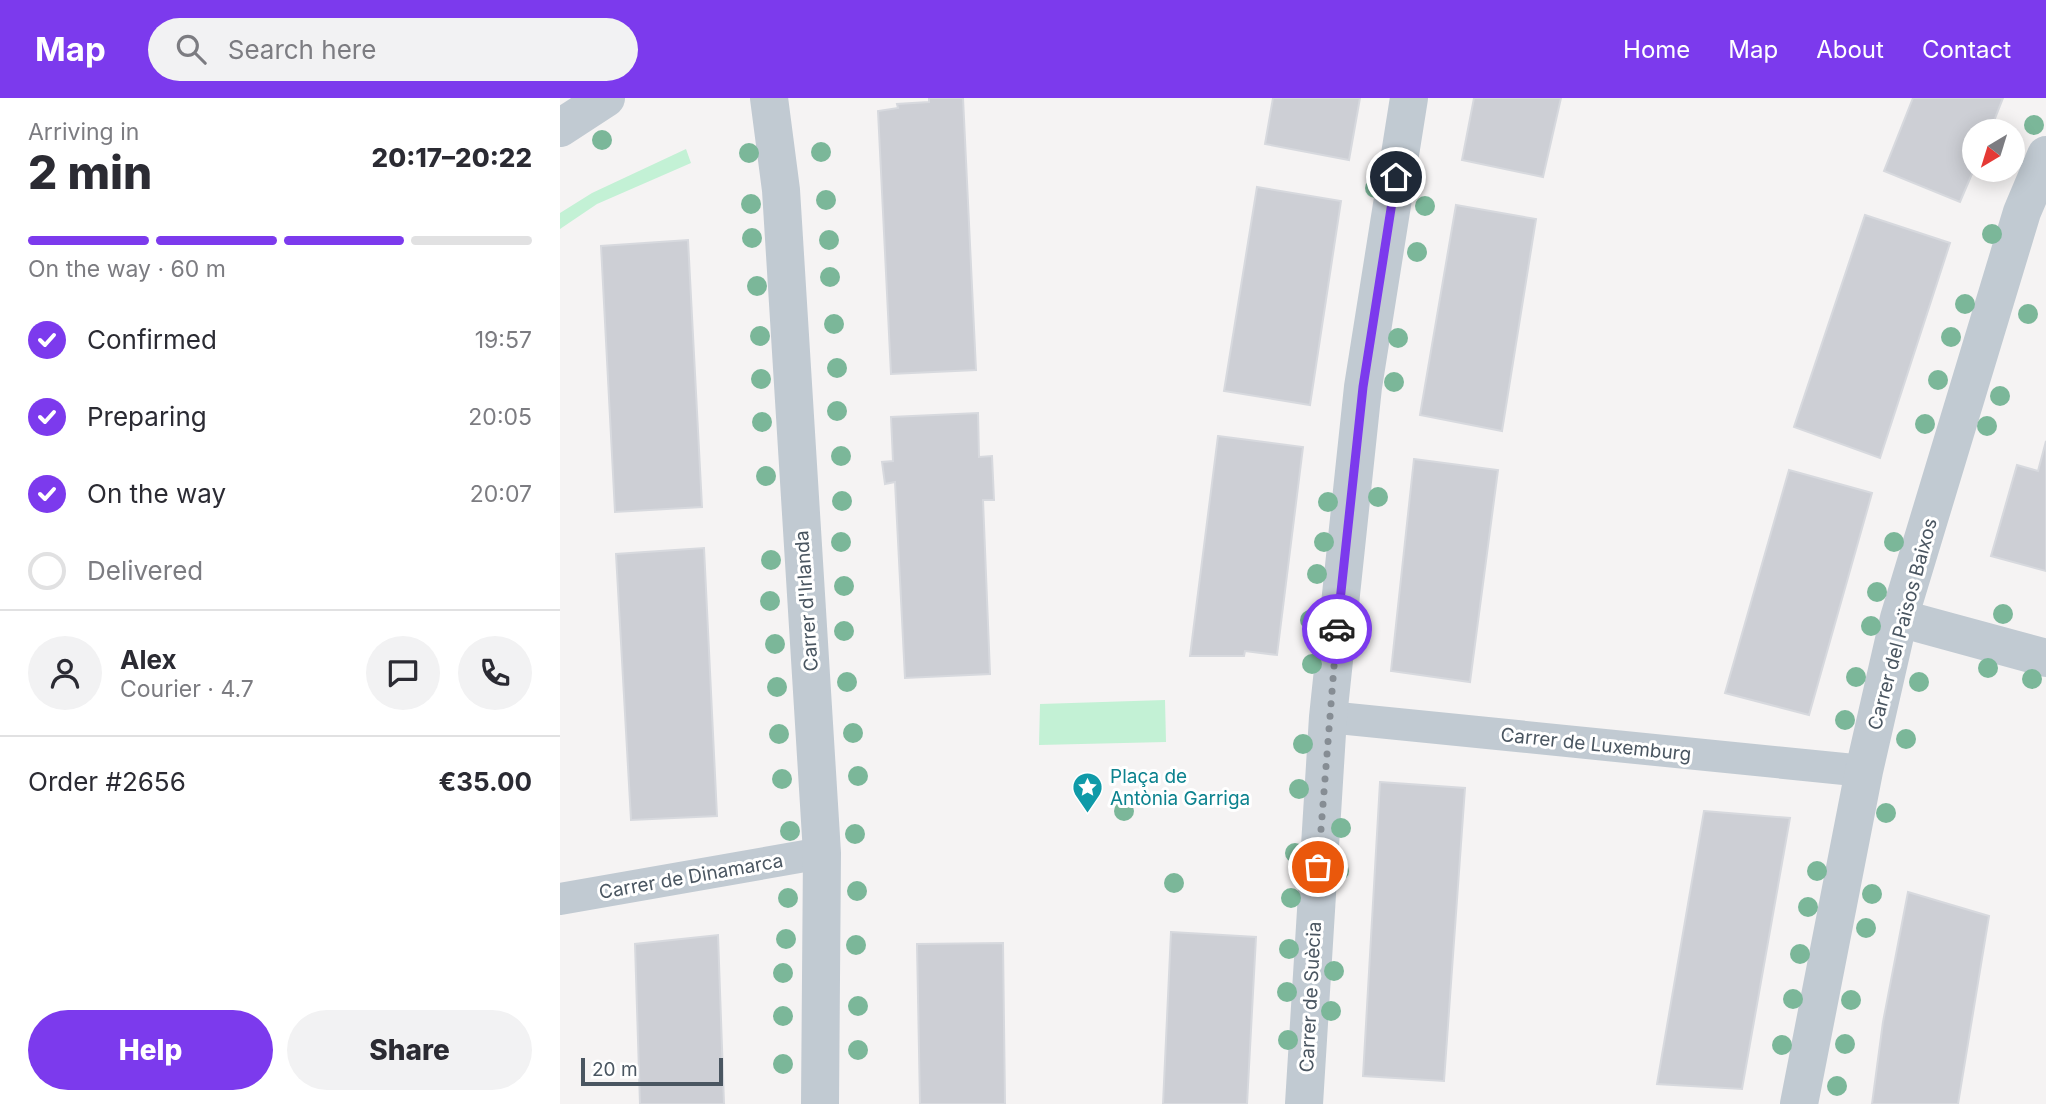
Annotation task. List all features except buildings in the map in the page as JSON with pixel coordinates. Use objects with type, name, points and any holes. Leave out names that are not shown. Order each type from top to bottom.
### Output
[{"type":"street","points":[[560,128],[607,98]]},
{"type":"street","name":"Carrer d'Irlanda","points":[[769,98],[781,190],[822,853],[820,1104]]},
{"type":"street","name":"Carrer de Suècia","points":[[1304,1104],[1328,718],[1363,387],[1409,98]]},
{"type":"street","name":"Carrer del Països Baixos","points":[[1799,1104],[1864,771],[1899,618],[2022,212],[2046,155]]},
{"type":"street","points":[[1899,618],[2046,658]]},
{"type":"street","name":"Carrer de Luxemburg","points":[[1328,718],[1864,771]]},
{"type":"street","name":"Carrer de Dinamarca","points":[[560,899],[822,853]]},
{"type":"green space","points":[[686,149],[691,163],[597,204],[560,229],[560,213],[592,193]]},
{"type":"green space","points":[[1165,700],[1166,742],[1039,745],[1040,704]]},
{"type":"way so far","points":[[1318,867],[1337,629]]},
{"type":"place","name":"Plaça de Antònia Garriga","points":[[1087,814]]},
{"type":"route","points":[[1337,629],[1363,387],[1396,177]]}]
